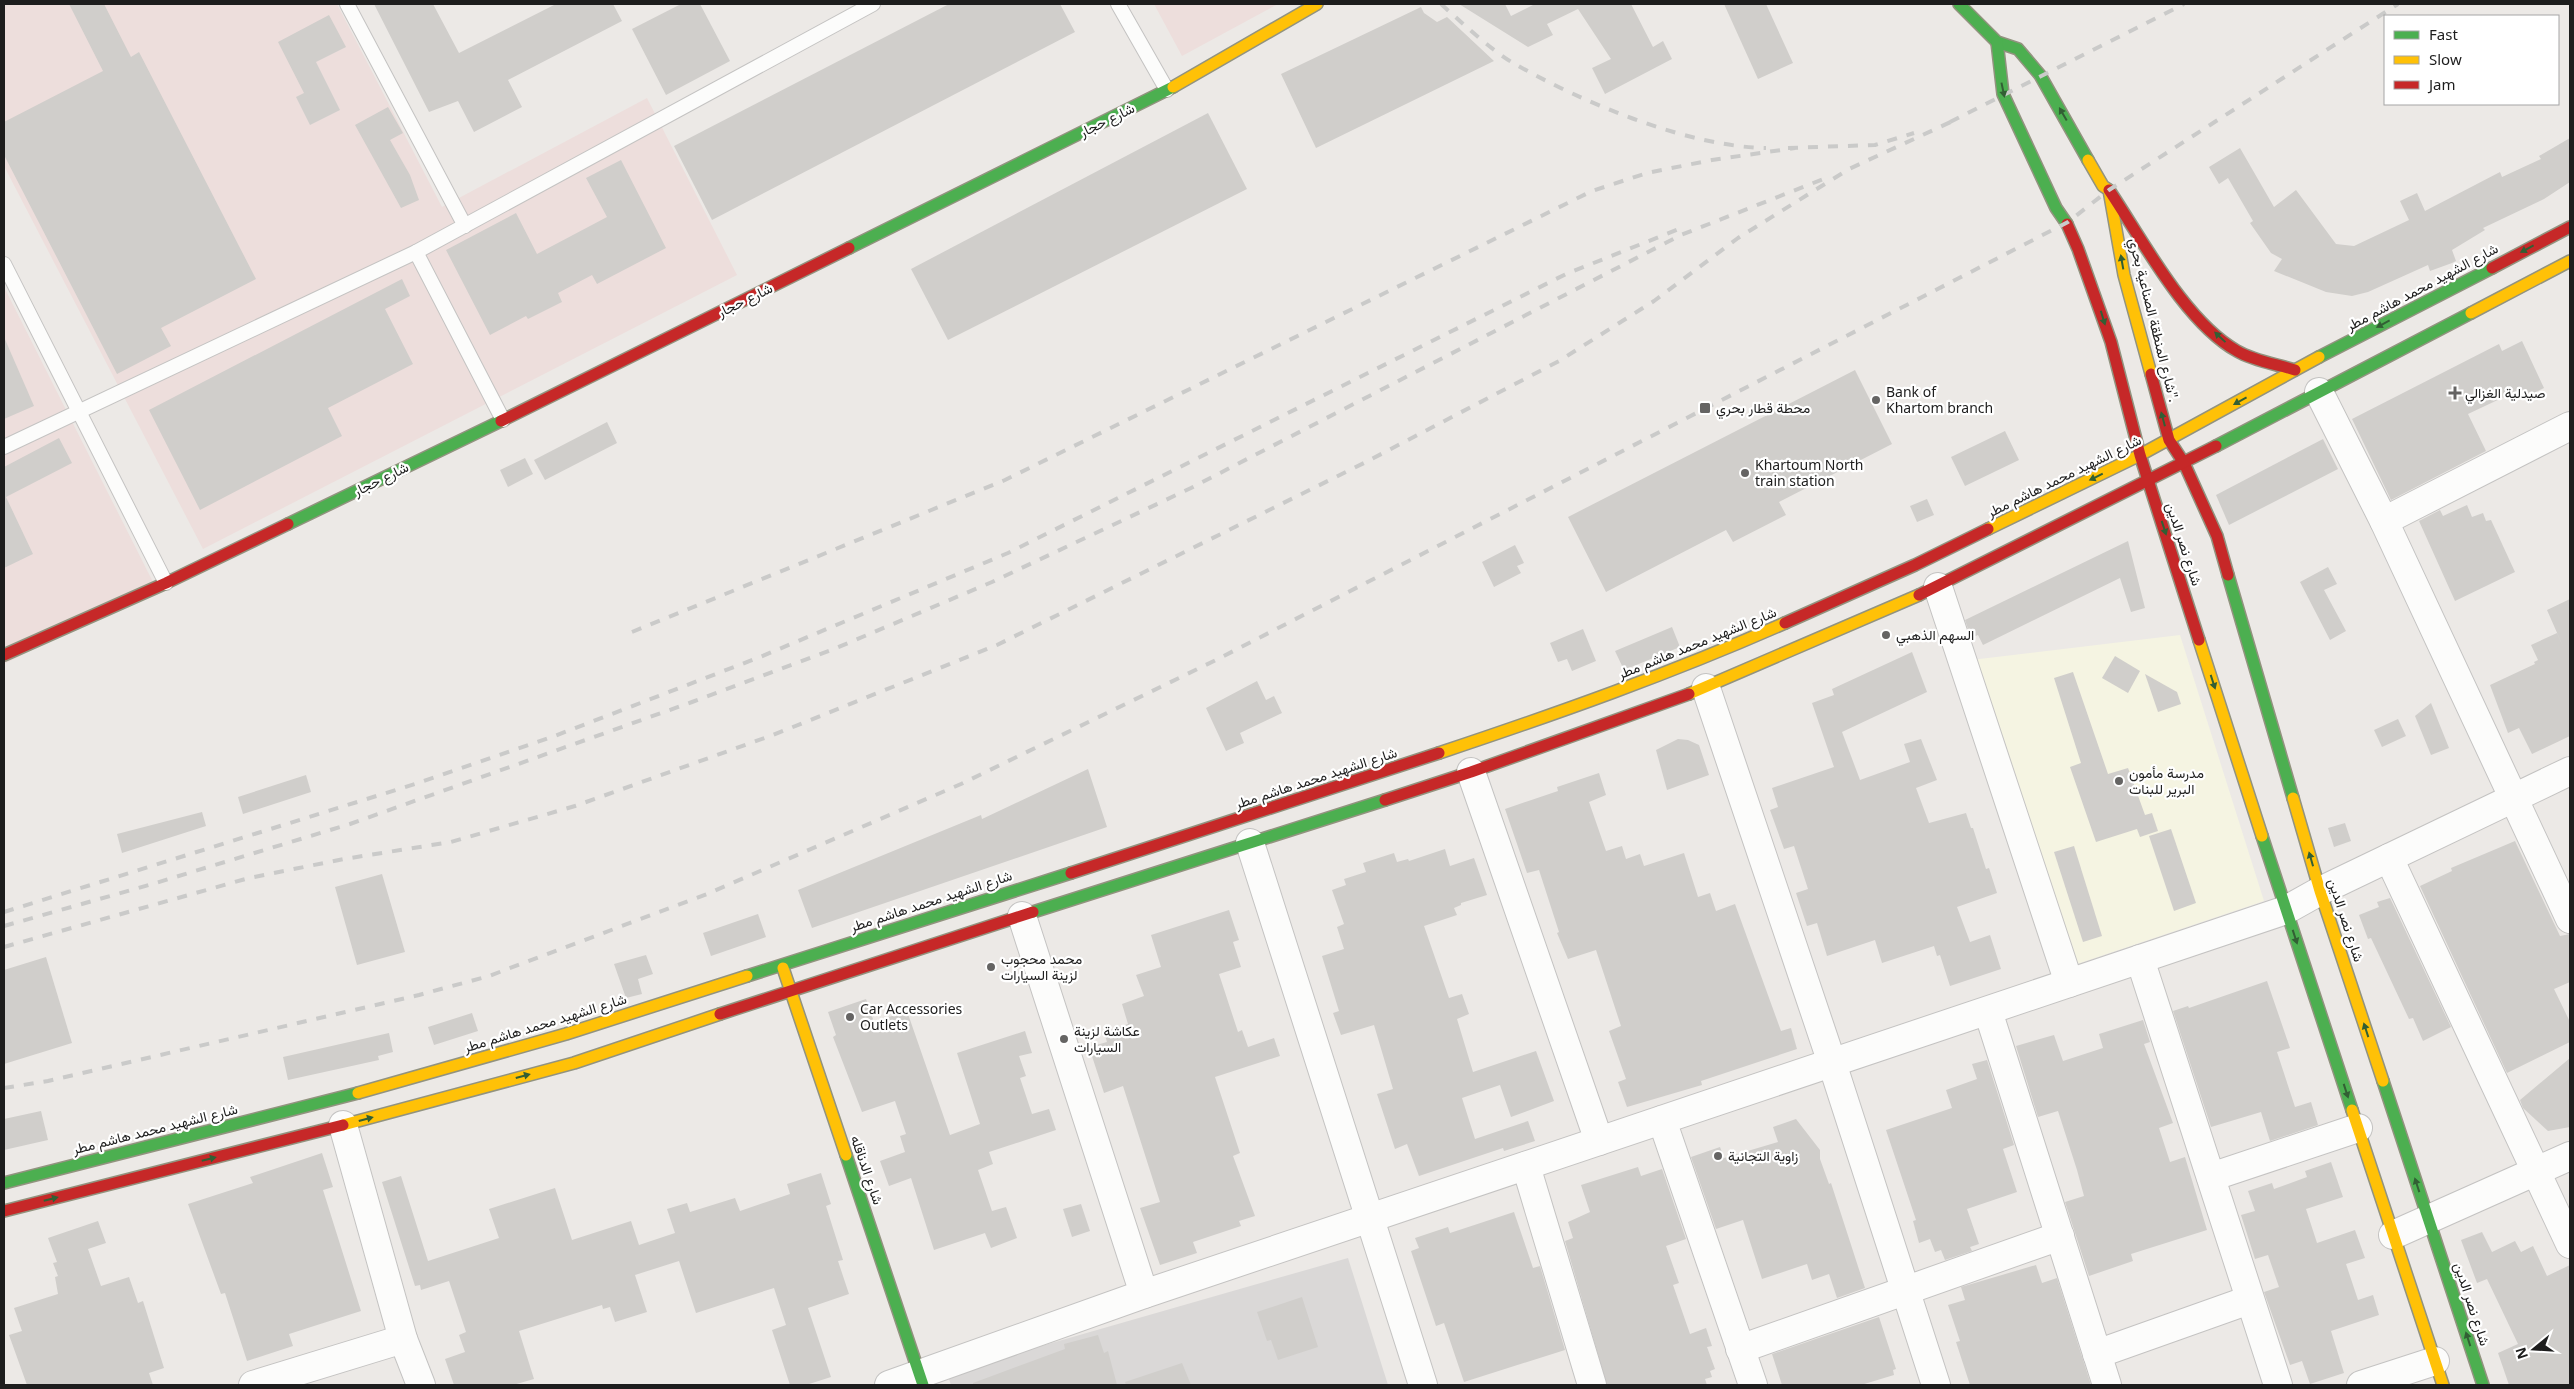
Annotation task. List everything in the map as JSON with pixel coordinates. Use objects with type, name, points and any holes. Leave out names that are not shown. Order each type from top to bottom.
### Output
[{"type":"main road","name":"شارع حجار","points":[[4,655],[166,583],[503,420],[1167,90],[1316,4]]},
{"type":"main road","name":"شارع المنطقة الصناعية بحري\".","points":[[1959,4],[1997,42],[2018,49],[2040,75],[2103,186],[2109,190],[2124,275],[2169,440],[2184,463]]},
{"type":"main road","points":[[1997,42],[2002,94],[2056,208],[2068,222],[2099,304],[2124,386],[2140,456],[2149,481]]},
{"type":"main road","points":[[2109,190],[2166,276],[2195,314],[2235,351],[2295,370]]},
{"type":"main road","name":"شارع الشهيد محمد هاشم مطر","points":[[4,1183],[343,1097],[566,1034],[1252,816],[1588,704],[1699,661],[1915,565],[2140,456],[2295,370],[2570,226]]},
{"type":"main road","points":[[4,1211],[343,1125],[574,1063],[790,990],[1471,772],[1706,688],[1938,588],[2184,463],[2570,261]]},
{"type":"main road","name":"شارع نصر الدين","points":[[2184,463],[2216,536],[2320,891],[2483,1385]]},
{"type":"main road","name":"شارع نصر الدين","points":[[2149,481],[2286,910],[2439,1373]]},
{"type":"main road","name":"شارع الدناقله","points":[[782,964],[922,1380]]},
{"type":"street","points":[[2319,392],[2384,521],[2512,799],[2570,919]]},
{"type":"street","points":[[2384,521],[2570,426]]},
{"type":"street","points":[[1938,588],[2069,983]]},
{"type":"street","points":[[1706,688],[1832,1063],[1936,1385]]},
{"type":"street","points":[[889,1385],[922,1380],[1144,1294],[2286,910],[2320,891],[2570,771]]},
{"type":"street","points":[[1471,772],[1599,1141]]},
{"type":"street","points":[[1250,843],[1423,1385]]},
{"type":"street","points":[[2388,858],[2570,1244]]},
{"type":"street","points":[[1022,916],[1144,1294]]},
{"type":"street","points":[[2140,959],[2278,1385]]},
{"type":"street","points":[[1988,1011],[2107,1385]]},
{"type":"street","points":[[1662,1120],[1753,1385]]},
{"type":"street","points":[[343,1125],[403,1339],[421,1385]]},
{"type":"street","points":[[2211,1177],[2358,1128]]},
{"type":"street","points":[[2393,1235],[2570,1156]]},
{"type":"street","points":[[1526,1166],[1589,1384]]},
{"type":"street","points":[[1740,1349],[1904,1289],[2060,1236]]},
{"type":"street","points":[[2097,1354],[2249,1300]]},
{"type":"street","points":[[253,1385],[403,1339]]},
{"type":"street","points":[[2361,1385],[2439,1373]]},
{"type":"lane","points":[[347,4],[465,226]]},
{"type":"lane","points":[[4,447],[78,410],[416,252],[873,4]]},
{"type":"lane","points":[[1118,4],[1167,90]]},
{"type":"lane","points":[[416,252],[503,420]]},
{"type":"lane","points":[[4,264],[166,583]]},
{"type":"shaded area","points":[[4,4],[337,4],[442,207],[647,98],[737,275],[203,549],[4,166]]},
{"type":"shaded area","points":[[1154,4],[1278,4],[1182,56]]},
{"type":"shaded area","points":[[4,287],[156,588],[4,664]]},
{"type":"shaded area","name":"مدرسة مأمون البرير للبنات","points":[[2180,635],[2264,901],[2074,965],[1971,660]]},
{"type":"shaded area","points":[[1348,1258],[1388,1385],[951,1385],[947,1373]]},
{"type":"building","points":[[69,4],[104,4],[131,57],[139,52],[256,279],[161,328],[171,346],[117,374],[4,155],[4,122],[103,71]]},
{"type":"building","points":[[374,4],[433,4],[459,53],[556,4],[613,4],[622,21],[508,80],[522,107],[474,132],[458,101],[429,112]]},
{"type":"building","points":[[681,4],[700,4],[730,61],[666,95],[632,29]]},
{"type":"building","points":[[949,4],[1060,4],[1075,32],[712,220],[674,146]]},
{"type":"building","points":[[1459,4],[1505,4],[1511,16],[1535,4],[1631,4],[1653,47],[1663,41],[1672,59],[1605,94],[1592,68],[1611,59],[1578,9],[1547,24],[1553,35],[1528,47]]},
{"type":"building","points":[[1724,4],[1766,4],[1793,63],[1758,79]]},
{"type":"building","points":[[1421,7],[1424,13],[1437,22],[1447,17],[1494,61],[1316,148],[1281,74]]},
{"type":"building","points":[[329,15],[346,47],[316,62],[340,110],[310,125],[296,97],[304,93],[278,42]]},
{"type":"building","points":[[388,107],[403,133],[390,140],[410,175],[419,200],[401,208],[355,125]]},
{"type":"building","points":[[1208,113],[1247,189],[948,340],[911,269]]},
{"type":"building","points":[[2570,138],[2570,182],[2544,199],[2483,228],[2485,230],[2452,250],[2456,261],[2430,271],[2428,265],[2368,292],[2352,296],[2326,292],[2274,271],[2282,259],[2271,253],[2250,223],[2253,221],[2228,178],[2219,184],[2209,167],[2240,148],[2274,207],[2296,190],[2336,244],[2354,246],[2409,220],[2400,201],[2417,193],[2425,211],[2500,172],[2502,177],[2541,159],[2539,156]]},
{"type":"building","points":[[621,160],[666,248],[597,284],[592,275],[558,293],[562,302],[528,319],[526,316],[490,335],[446,250],[516,213],[537,254],[607,217],[586,178]]},
{"type":"building","points":[[402,279],[410,296],[385,309],[413,364],[328,408],[342,436],[200,510],[149,410]]},
{"type":"building","points":[[4,337],[34,406],[4,419]]},
{"type":"building","points":[[2522,341],[2544,388],[2525,397],[2521,389],[2468,414],[2486,451],[2391,500],[2352,419],[2499,344],[2502,351]]},
{"type":"building","name":"Khartoum North train station","points":[[1855,370],[1892,444],[1779,502],[1786,515],[1733,542],[1726,530],[1606,592],[1568,517]]},
{"type":"building","points":[[607,422],[617,443],[545,480],[534,460]]},
{"type":"building","points":[[2005,431],[2019,460],[1965,486],[1951,457]]},
{"type":"building","points":[[59,438],[72,463],[6,497],[33,554],[4,568],[4,467]]},
{"type":"building","points":[[2323,439],[2338,469],[2229,525],[2216,495]]},
{"type":"building","points":[[525,458],[533,474],[508,487],[500,470]]},
{"type":"building","points":[[1927,499],[1934,515],[1917,522],[1910,506]]},
{"type":"building","points":[[2467,505],[2472,517],[2483,513],[2486,521],[2491,520],[2515,572],[2455,601],[2419,521],[2440,510],[2443,516]]},
{"type":"building","points":[[2128,541],[2145,608],[2131,612],[2120,578],[1983,645],[1978,635],[1971,638],[1965,620]]},
{"type":"building","points":[[1515,545],[1524,563],[1517,566],[1521,573],[1494,587],[1482,562]]},
{"type":"building","points":[[2328,567],[2337,584],[2324,590],[2346,631],[2330,640],[2300,582]]},
{"type":"building","points":[[2570,599],[2570,736],[2532,754],[2519,728],[2508,733],[2490,685],[2535,664],[2534,662],[2538,660],[2531,645],[2557,633],[2565,651],[2547,610]]},
{"type":"building","points":[[1672,627],[1680,647],[1624,670],[1615,651]]},
{"type":"building","points":[[1583,629],[1596,661],[1572,671],[1567,659],[1558,662],[1550,643]]},
{"type":"building","points":[[1912,652],[1927,692],[1842,732],[1860,780],[1910,762],[1904,744],[1921,739],[1937,780],[1916,788],[1929,823],[1966,813],[1971,828],[1973,828],[1986,869],[1989,868],[1997,893],[1957,907],[1970,942],[1990,935],[2001,969],[1950,986],[1940,955],[1937,956],[1934,946],[1882,963],[1875,940],[1827,956],[1817,923],[1807,926],[1796,893],[1808,889],[1794,846],[1784,849],[1770,810],[1778,807],[1772,788],[1834,767],[1812,703],[1834,695],[1832,689]]},
{"type":"building","points":[[2115,656],[2140,671],[2128,693],[2102,678]]},
{"type":"building","points":[[2073,672],[2108,774],[2128,768],[2145,815],[2152,813],[2158,831],[2140,837],[2137,829],[2096,842],[2070,767],[2081,763],[2054,678]]},
{"type":"building","points":[[2145,674],[2177,692],[2181,704],[2158,712]]},
{"type":"building","points":[[1257,681],[1266,700],[1274,696],[1282,713],[1240,733],[1244,743],[1226,751],[1206,708]]},
{"type":"building","points":[[2431,703],[2449,748],[2431,755],[2415,716]]},
{"type":"building","points":[[2398,719],[2406,736],[2382,747],[2374,730]]},
{"type":"building","points":[[1678,739],[1688,740],[1699,745],[1709,775],[1667,790],[1656,750]]},
{"type":"building","points":[[1088,769],[1107,827],[812,928],[798,890],[981,815],[982,819]]},
{"type":"building","points":[[1599,773],[1606,795],[1589,802],[1606,851],[1622,846],[1626,859],[1640,854],[1644,866],[1684,853],[1698,897],[1710,893],[1716,911],[1735,904],[1781,1031],[1791,1028],[1797,1049],[1701,1081],[1702,1085],[1627,1107],[1618,1082],[1626,1079],[1609,1031],[1621,1026],[1596,950],[1568,959],[1557,933],[1559,932],[1539,870],[1527,873],[1505,809],[1558,791],[1557,787]]},
{"type":"building","points":[[306,775],[311,792],[243,814],[238,797]]},
{"type":"building","points":[[202,812],[206,826],[122,853],[117,834]]},
{"type":"building","points":[[2345,823],[2351,841],[2334,847],[2328,828]]},
{"type":"building","points":[[2171,829],[2196,903],[2174,911],[2149,836]]},
{"type":"building","points":[[2515,841],[2560,936],[2570,934],[2570,982],[2554,989],[2570,1022],[2570,1042],[2507,1073],[2420,886],[2452,871],[2451,868]]},
{"type":"building","points":[[2074,846],[2102,936],[2083,942],[2054,852]]},
{"type":"building","points":[[1445,849],[1450,866],[1474,858],[1487,895],[1461,903],[1461,905],[1454,908],[1457,915],[1424,926],[1449,998],[1462,994],[1469,1014],[1457,1019],[1473,1072],[1536,1051],[1554,1101],[1511,1117],[1500,1085],[1462,1098],[1475,1139],[1528,1121],[1535,1141],[1504,1151],[1503,1148],[1419,1176],[1407,1144],[1395,1149],[1377,1094],[1393,1089],[1374,1025],[1341,1035],[1333,1013],[1339,1011],[1322,956],[1344,949],[1337,927],[1344,924],[1332,890],[1346,885],[1344,879],[1366,872],[1363,863],[1394,853],[1397,862],[1408,859],[1409,861]]},
{"type":"building","points":[[382,874],[405,952],[357,965],[335,887]]},
{"type":"building","points":[[2390,898],[2451,1027],[2423,1041],[2413,1018],[2409,1019],[2371,938],[2368,939],[2359,915],[2379,907],[2377,902]]},
{"type":"building","points":[[1229,910],[1239,940],[1233,942],[1241,967],[1219,974],[1238,1032],[1242,1030],[1248,1047],[1274,1038],[1280,1056],[1215,1077],[1240,1153],[1233,1156],[1255,1216],[1239,1221],[1241,1226],[1193,1242],[1197,1253],[1160,1265],[1140,1208],[1160,1202],[1123,1086],[1104,1093],[1089,1047],[1107,1042],[1104,1032],[1128,1024],[1122,1004],[1144,996],[1136,975],[1161,967],[1151,935]]},
{"type":"building","points":[[758,914],[766,937],[711,956],[703,933]]},
{"type":"building","points":[[646,955],[653,974],[638,979],[642,994],[626,998],[614,964]]},
{"type":"building","points":[[46,957],[72,1043],[4,1064],[4,970]]},
{"type":"building","points":[[2267,981],[2290,1048],[2277,1052],[2295,1107],[2311,1102],[2318,1125],[2270,1141],[2261,1112],[2211,1127],[2173,1011],[2188,1006],[2189,1008]]},
{"type":"building","points":[[866,999],[874,1022],[907,1011],[950,1135],[980,1124],[957,1053],[1025,1031],[1032,1053],[1019,1056],[1026,1076],[1020,1078],[1032,1114],[1049,1109],[1056,1130],[989,1152],[993,1164],[978,1170],[992,1211],[1006,1207],[1017,1238],[991,1248],[985,1233],[934,1250],[911,1178],[889,1186],[880,1161],[905,1152],[900,1136],[906,1134],[895,1101],[862,1112],[833,1037],[836,1035],[828,1012]]},
{"type":"building","points":[[472,1013],[478,1031],[434,1045],[428,1027]]},
{"type":"building","points":[[2143,1020],[2150,1042],[2144,1044],[2173,1123],[2159,1128],[2170,1162],[2185,1157],[2207,1230],[2131,1254],[2133,1261],[2089,1276],[2065,1202],[2084,1196],[2077,1170],[2058,1111],[2038,1117],[2016,1046],[2054,1035],[2063,1061],[2103,1048],[2099,1034]]},
{"type":"building","points":[[389,1033],[393,1052],[378,1056],[379,1060],[288,1080],[283,1057]]},
{"type":"building","points":[[2570,1058],[2570,1127],[2548,1131],[2523,1108],[2520,1100]]},
{"type":"building","points":[[1987,1060],[2014,1145],[2003,1149],[2017,1192],[1967,1209],[1979,1244],[1970,1247],[1972,1251],[1945,1260],[1941,1250],[1935,1252],[1930,1239],[1919,1243],[1913,1221],[1916,1220],[1886,1130],[1952,1108],[1946,1090],[1977,1079],[1972,1064]]},
{"type":"building","points":[[41,1111],[48,1140],[4,1150],[4,1119]]},
{"type":"building","points":[[1796,1119],[1820,1150],[1820,1159],[1829,1184],[1831,1183],[1865,1288],[1837,1298],[1829,1274],[1812,1280],[1807,1264],[1762,1279],[1743,1220],[1716,1229],[1691,1157],[1720,1147],[1724,1158],[1778,1142],[1773,1127]]},
{"type":"building","points":[[322,1153],[333,1187],[323,1190],[361,1311],[289,1334],[293,1346],[247,1361],[225,1293],[221,1294],[188,1204],[253,1183],[250,1177]]},
{"type":"building","points":[[2331,1162],[2343,1197],[2306,1209],[2317,1243],[2355,1230],[2365,1258],[2346,1264],[2358,1300],[2373,1295],[2379,1315],[2331,1331],[2344,1373],[2310,1384],[2302,1361],[2290,1365],[2264,1292],[2279,1287],[2268,1255],[2255,1259],[2241,1215],[2255,1211],[2248,1191],[2272,1183],[2274,1189],[2307,1177],[2305,1171]]},
{"type":"building","points":[[1638,1167],[1641,1176],[1662,1169],[1686,1239],[1666,1246],[1679,1283],[1673,1285],[1690,1334],[1706,1328],[1712,1346],[1707,1347],[1715,1369],[1710,1371],[1712,1377],[1705,1379],[1707,1385],[1607,1385],[1565,1241],[1573,1238],[1568,1222],[1590,1212],[1581,1185]]},
{"type":"building","points":[[821,1173],[831,1204],[826,1206],[843,1260],[838,1261],[849,1294],[808,1308],[831,1377],[806,1385],[790,1385],[772,1330],[786,1325],[774,1288],[696,1313],[679,1261],[635,1275],[647,1312],[615,1322],[610,1307],[603,1309],[602,1305],[519,1331],[534,1379],[513,1385],[454,1385],[445,1359],[465,1352],[459,1335],[466,1332],[449,1281],[421,1290],[420,1285],[415,1286],[382,1182],[401,1176],[428,1261],[499,1238],[489,1209],[555,1188],[572,1240],[631,1221],[639,1245],[675,1233],[667,1209],[687,1203],[690,1212],[735,1198],[740,1211],[790,1194],[787,1184]]},
{"type":"building","points":[[1081,1204],[1090,1231],[1072,1237],[1063,1209]]},
{"type":"building","points":[[1514,1212],[1533,1268],[1540,1266],[1565,1350],[1464,1382],[1444,1323],[1436,1326],[1411,1251],[1419,1248],[1415,1238],[1448,1227],[1450,1233]]},
{"type":"building","points":[[98,1221],[106,1243],[88,1249],[101,1286],[129,1277],[138,1303],[143,1301],[164,1368],[149,1373],[153,1385],[27,1385],[9,1335],[22,1331],[14,1308],[58,1294],[55,1277],[58,1276],[53,1263],[57,1262],[48,1238]]},
{"type":"building","points":[[2482,1232],[2492,1252],[2515,1241],[2521,1252],[2533,1246],[2547,1276],[2570,1265],[2570,1385],[2509,1385],[2498,1353],[2518,1344],[2487,1279],[2477,1283],[2461,1240]]},
{"type":"building","points":[[2036,1265],[2042,1283],[2057,1278],[2091,1385],[1970,1385],[1956,1342],[1960,1341],[1948,1305],[1965,1300],[1961,1287]]},
{"type":"building","points":[[1302,1297],[1318,1347],[1278,1360],[1271,1340],[1267,1341],[1257,1312]]},
{"type":"building","points":[[1879,1317],[1896,1369],[1893,1370],[1894,1375],[1861,1385],[1782,1385],[1772,1354]]},
{"type":"building","points":[[1098,1335],[1104,1353],[1108,1351],[1117,1385],[973,1385],[973,1383],[1065,1349],[1064,1344]]},
{"type":"building","points":[[1182,1363],[1191,1385],[1126,1385],[1125,1382]]},
{"type":"railway","points":[[1441,4],[1506,59],[1571,93],[1636,120],[1670,131],[1736,146],[1766,148]]},
{"type":"railway","points":[[1950,122],[2184,4]]},
{"type":"railway","points":[[4,1088],[48,1081],[419,995],[489,976],[707,894],[961,784],[1216,660],[2068,222],[2109,190],[2398,4]]},
{"type":"railway","points":[[4,947],[249,878],[344,859],[451,842],[575,806],[773,735],[997,645],[1364,463],[1559,361],[1654,301],[1738,238],[1849,169],[1955,120]]},
{"type":"railway","points":[[1788,148],[1875,145],[1914,133]]},
{"type":"railway","points":[[632,632],[1005,480],[1592,191],[1647,173],[1712,160],[1795,148]]},
{"type":"railway","points":[[4,926],[149,885],[350,824],[692,702],[834,649],[992,582],[1191,488],[1681,235],[1826,178]]},
{"type":"railway","points":[[4,912],[415,784],[552,737],[760,657],[1008,553],[1566,274],[1679,229]]},
{"type":"traffic: fast","points":[[1959,4],[1997,42],[2018,49],[2040,75],[2088,160]]},
{"type":"traffic: fast","points":[[1997,42],[2003,94],[2056,208],[2067,224]]},
{"type":"traffic: fast","points":[[849,248],[1173,87]]},
{"type":"traffic: fast","points":[[2319,357],[2492,268]]},
{"type":"traffic: fast","points":[[2216,446],[2471,313]]},
{"type":"traffic: fast","points":[[288,524],[501,421]]},
{"type":"traffic: fast","points":[[2228,575],[2293,798]]},
{"type":"traffic: fast","points":[[1033,912],[1385,800]]},
{"type":"traffic: fast","points":[[2262,836],[2352,1110]]},
{"type":"traffic: fast","points":[[747,976],[1071,873]]},
{"type":"traffic: fast","points":[[2383,1081],[2483,1385]]},
{"type":"traffic: fast","points":[[4,1183],[358,1093]]},
{"type":"traffic: fast","points":[[846,1155],[923,1385]]},
{"type":"traffic: slow","points":[[1173,87],[1317,4]]},
{"type":"traffic: slow","points":[[2088,160],[2103,186],[2109,190],[2124,275],[2151,374]]},
{"type":"traffic: slow","points":[[2471,313],[2570,261]]},
{"type":"traffic: slow","points":[[1988,529],[2140,455],[2319,357]]},
{"type":"traffic: slow","points":[[1689,694],[1919,595]]},
{"type":"traffic: slow","points":[[1439,753],[1614,692],[1700,659],[1785,623]]},
{"type":"traffic: slow","points":[[2199,640],[2262,836]]},
{"type":"traffic: slow","points":[[2293,798],[2320,891],[2383,1081]]},
{"type":"traffic: slow","points":[[783,968],[846,1155]]},
{"type":"traffic: slow","points":[[358,1093],[566,1034],[747,976]]},
{"type":"traffic: slow","points":[[343,1125],[574,1063],[720,1014]]},
{"type":"traffic: slow","points":[[2352,1110],[2443,1385]]},
{"type":"traffic: jam","points":[[2109,190],[2150,255],[2182,300],[2218,338],[2237,351],[2258,360],[2295,370]]},
{"type":"traffic: jam","points":[[2067,224],[2078,249],[2111,342],[2140,455],[2199,640]]},
{"type":"traffic: jam","points":[[2492,268],[2570,227]]},
{"type":"traffic: jam","points":[[501,421],[849,248]]},
{"type":"traffic: jam","points":[[2151,374],[2169,440],[2184,463],[2217,536],[2228,575]]},
{"type":"traffic: jam","points":[[1919,595],[2216,446]]},
{"type":"traffic: jam","points":[[4,655],[166,583],[288,524]]},
{"type":"traffic: jam","points":[[1785,623],[1915,565],[1988,529]]},
{"type":"traffic: jam","points":[[1385,800],[1471,772],[1689,694]]},
{"type":"traffic: jam","points":[[1071,873],[1439,753]]},
{"type":"traffic: jam","points":[[720,1014],[1033,912]]},
{"type":"traffic: jam","points":[[4,1211],[343,1125]]},
{"type":"place","name":"صيدلية الغزالي","points":[[2455,393]]},
{"type":"place","name":"Bank of Khartom branch","points":[[1876,400]]},
{"type":"place","name":"محطة قطار بحري","points":[[1705,408]]},
{"type":"place","name":"Khartoum North train station","points":[[1745,473]]},
{"type":"place","name":"السهم الذهبي","points":[[1886,635]]},
{"type":"place","name":"مدرسة مأمون البرير للبنات","points":[[2119,781]]},
{"type":"place","name":"محمد محجوب لزينة السيارات","points":[[991,967]]},
{"type":"place","name":"Car Accessories Outlets","points":[[850,1017]]},
{"type":"place","name":"عكاشة لزينة السيارات","points":[[1064,1039]]},
{"type":"place","name":"زاوية التجانية","points":[[1718,1156]]}]
